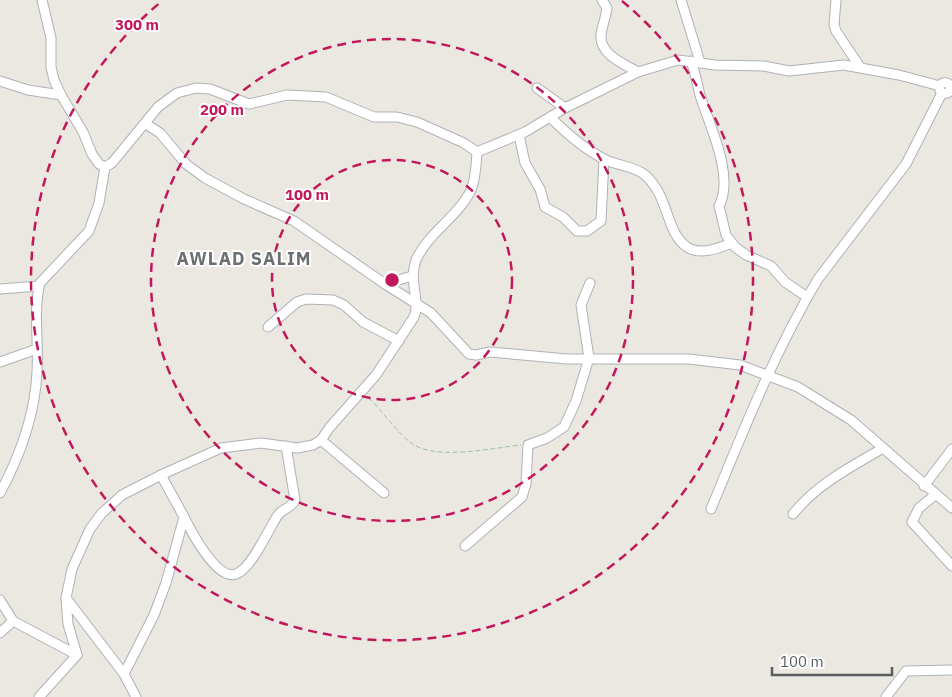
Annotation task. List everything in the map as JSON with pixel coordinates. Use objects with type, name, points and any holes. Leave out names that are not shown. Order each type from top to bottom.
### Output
[{"type":"street","points":[[42,0],[52,38],[51,67],[61,95],[73,113],[98,164],[105,167]]},
{"type":"street","points":[[602,0],[607,8],[600,35],[602,44],[613,58],[638,72]]},
{"type":"street","points":[[681,0],[719,152],[724,190],[723,200],[719,206],[726,235],[740,252],[771,266],[785,282],[807,297]]},
{"type":"street","points":[[836,0],[834,25],[836,31],[860,67]]},
{"type":"street","points":[[478,152],[519,135],[551,118],[565,108],[638,72],[668,61],[764,66],[789,71],[812,70],[837,65],[860,67],[899,74],[946,88]]},
{"type":"street","points":[[712,509],[769,375],[807,297],[818,279],[906,164],[952,73]]},
{"type":"street","points":[[0,81],[28,90],[61,95]]},
{"type":"street","points":[[537,88],[565,108]]},
{"type":"street","points":[[105,167],[112,163],[127,143],[146,124],[158,107],[185,90],[210,89],[249,104],[287,95],[308,94],[326,96],[380,118],[397,117],[417,122],[464,143],[478,152]]},
{"type":"street","points":[[551,118],[570,136],[604,159],[634,169],[646,176],[663,198],[672,229],[688,248],[706,251],[732,243]]},
{"type":"street","points":[[146,124],[160,133],[186,164],[205,178],[244,199],[294,220],[385,284],[438,318],[466,352],[472,356],[490,352],[530,357],[717,360],[740,365],[769,375],[827,403],[851,420],[924,486],[952,508]]},
{"type":"street","points":[[519,135],[525,163],[540,189],[545,207],[560,215],[577,231],[587,231],[601,221],[604,159]]},
{"type":"street","points":[[77,655],[68,624],[66,598],[79,551],[102,513],[122,495],[207,453],[233,445],[261,443],[310,447],[321,440],[330,427],[363,392],[399,341],[415,313],[412,276],[417,259],[422,250],[467,198],[476,170],[478,152]]},
{"type":"street","points":[[0,493],[31,413],[37,372],[39,286],[44,276],[89,231],[99,203],[105,167]]},
{"type":"street","points":[[385,284],[412,276]]},
{"type":"street","points":[[465,546],[522,497],[526,484],[529,444],[558,433],[568,421],[589,358],[581,305],[590,283]]},
{"type":"street","points":[[0,289],[39,286]]},
{"type":"street","points":[[268,327],[297,302],[306,299],[333,300],[344,305],[363,322],[399,341]]},
{"type":"street","points":[[0,362],[37,349]]},
{"type":"street","points":[[321,440],[384,493]]},
{"type":"street","points":[[161,475],[199,544],[216,566],[228,575],[236,574],[243,569],[259,548],[279,513],[294,503],[286,446]]},
{"type":"street","points":[[793,514],[812,494],[828,481],[883,448]]},
{"type":"street","points":[[924,486],[952,448]]},
{"type":"street","points":[[0,466],[11,468]]},
{"type":"street","points":[[935,495],[919,508],[912,522],[952,566]]},
{"type":"street","points":[[124,674],[157,607],[184,518]]},
{"type":"street","points":[[66,598],[124,674],[136,697]]},
{"type":"street","points":[[0,600],[13,621],[77,655]]},
{"type":"street","points":[[0,633],[13,621]]},
{"type":"street","points":[[39,697],[77,655]]},
{"type":"street","points":[[886,697],[906,670],[952,670]]},
{"type":"path","points":[[363,392],[411,443],[428,451],[454,452],[529,444]]},
{"type":"district","name":"AWLAD SALIM","points":[[244,258]]}]
